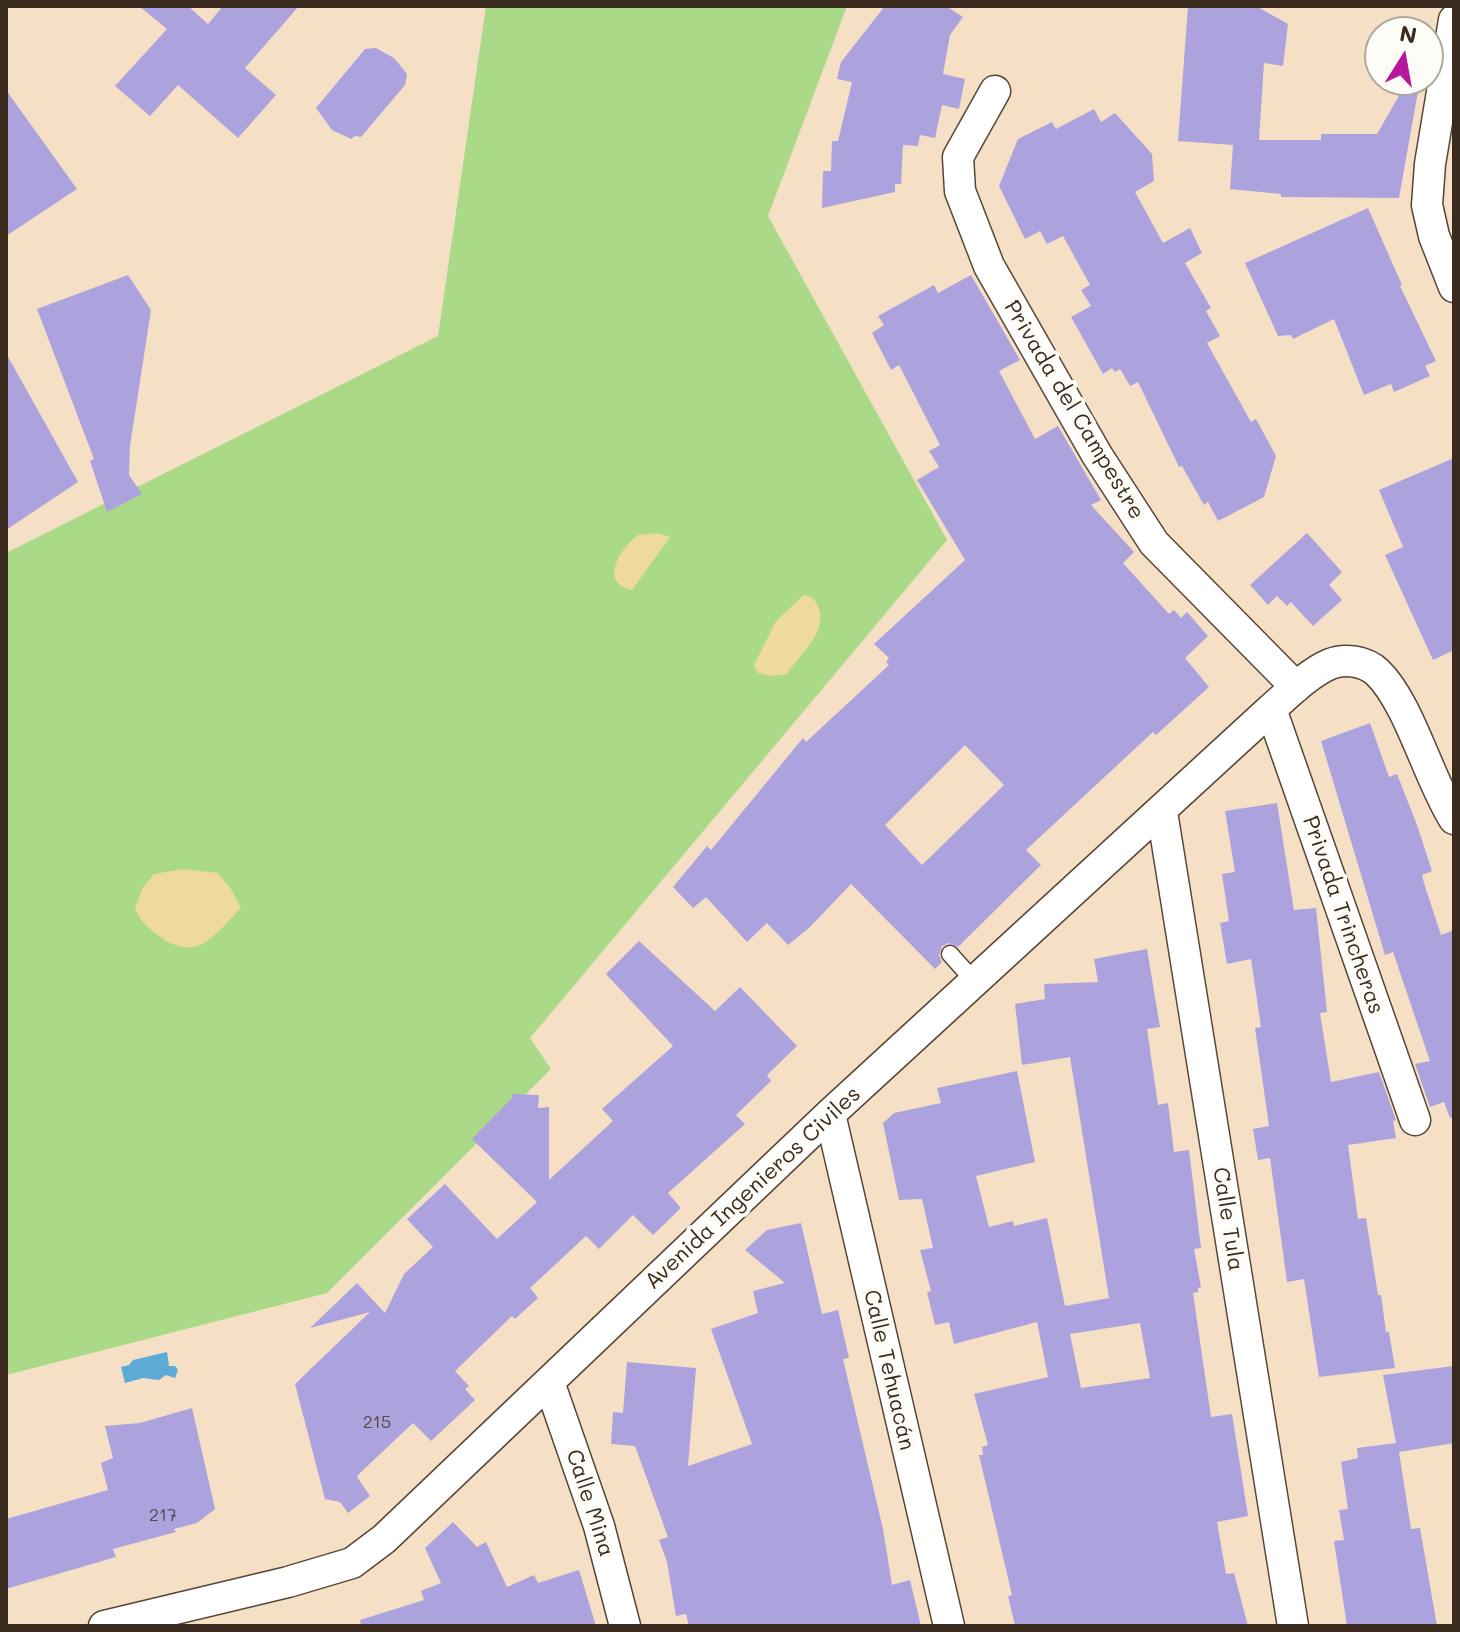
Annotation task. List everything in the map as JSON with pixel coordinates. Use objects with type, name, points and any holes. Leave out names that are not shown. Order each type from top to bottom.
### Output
[{"type":"street","points":[[1454,20],[1430,164],[1427,205],[1444,232],[1454,287]]},
{"type":"street","name":"Privada del Campestre","points":[[995,91],[958,157],[960,191],[989,266],[1097,455],[1154,543],[1296,687]]},
{"type":"street","name":"Avenida Ingenieros Civiles","points":[[117,1624],[352,1563],[384,1539],[830,1114],[1271,709],[1296,687],[1331,664],[1355,661],[1375,670],[1395,694],[1440,797],[1454,819]]},
{"type":"street","name":"Privada Trincheras","points":[[1271,709],[1415,1120]]},
{"type":"street","name":"Calle Tula","points":[[1162,812],[1293,1626]]},
{"type":"street","name":"Calle Tehuacán","points":[[830,1114],[949,1626]]},
{"type":"street","name":"Calle Mina","points":[[549,1382],[599,1526],[625,1626]]},
{"type":"lane","points":[[950,954],[975,982]]},
{"type":"green space","points":[[486,6],[847,6],[768,216],[947,540],[530,1038],[551,1069],[327,1293],[6,1375],[6,553],[438,336]]},
{"type":"sand","points":[[657,533],[670,537],[632,590],[622,586],[614,573],[625,548],[638,535]]},
{"type":"sand","points":[[804,595],[813,598],[819,609],[820,619],[814,638],[787,674],[773,676],[758,673],[754,665],[776,621]]},
{"type":"sand","points":[[183,869],[218,873],[241,908],[213,936],[195,947],[173,944],[159,936],[145,924],[135,908],[142,889],[154,874]]},
{"type":"water","points":[[167,1352],[169,1366],[175,1366],[178,1370],[175,1378],[166,1375],[159,1380],[143,1378],[125,1383],[121,1367],[133,1360]]},
{"type":"building","points":[[139,6],[188,6],[208,24],[223,6],[299,6],[245,68],[276,95],[238,138],[178,85],[150,116],[115,86],[167,29]]},
{"type":"building","points":[[885,6],[946,6],[963,17],[950,35],[943,74],[965,79],[959,109],[942,105],[935,138],[920,135],[918,146],[903,145],[901,184],[895,184],[895,192],[822,208],[823,171],[831,171],[832,141],[838,141],[852,82],[837,79],[841,62]]},
{"type":"building","points":[[1188,6],[1256,6],[1288,24],[1283,66],[1264,63],[1259,140],[1321,140],[1321,134],[1377,134],[1399,96],[1417,96],[1399,198],[1281,197],[1281,194],[1230,189],[1233,145],[1178,141]]},
{"type":"building","points":[[376,48],[394,58],[407,74],[405,85],[361,137],[351,139],[332,130],[316,108],[365,49]]},
{"type":"building","points":[[6,90],[77,189],[6,236]]},
{"type":"building","points":[[1094,109],[1101,122],[1115,113],[1152,154],[1154,181],[1135,192],[1163,243],[1190,228],[1202,253],[1185,263],[1211,308],[1206,311],[1220,336],[1207,343],[1251,422],[1256,419],[1276,456],[1264,497],[1218,521],[1208,502],[1204,505],[1182,466],[1179,467],[1138,382],[1130,386],[1120,369],[1115,372],[1112,368],[1103,374],[1071,317],[1091,306],[1081,290],[1090,285],[1063,236],[1047,244],[1040,231],[1025,239],[999,186],[1018,139],[1052,122],[1056,129]]},
{"type":"building","points":[[1368,208],[1400,286],[1436,361],[1425,366],[1430,376],[1394,392],[1391,384],[1364,395],[1334,319],[1293,339],[1291,335],[1278,336],[1245,263]]},
{"type":"building","points":[[128,275],[151,310],[130,446],[129,475],[142,494],[107,512],[90,461],[94,459],[37,309]]},
{"type":"building","points":[[971,275],[1020,360],[999,371],[1035,439],[1058,426],[1101,500],[1091,505],[1134,552],[1123,563],[1169,614],[1174,610],[1181,618],[1187,612],[1208,636],[1185,658],[1209,687],[1156,735],[1153,732],[1026,850],[1041,865],[958,947],[949,943],[942,946],[939,955],[942,962],[935,969],[851,884],[788,945],[767,923],[747,942],[706,897],[693,908],[673,887],[707,846],[711,850],[803,738],[806,742],[889,665],[886,662],[889,658],[874,644],[965,560],[917,480],[939,467],[929,451],[940,445],[899,365],[891,370],[872,333],[884,325],[878,316],[934,285],[938,293]],"holes":[[[965,745],[1004,785],[922,865],[885,825]]]},
{"type":"building","points":[[6,353],[78,482],[6,530]]},
{"type":"building","points":[[1454,458],[1454,650],[1433,660],[1385,555],[1403,547],[1379,490]]},
{"type":"building","points":[[1307,533],[1342,572],[1329,585],[1342,600],[1313,626],[1291,602],[1287,606],[1277,596],[1268,605],[1250,585]]},
{"type":"building","points":[[1370,723],[1389,777],[1397,774],[1417,825],[1432,871],[1422,875],[1441,935],[1454,930],[1454,1117],[1450,1118],[1444,1102],[1430,1107],[1415,1064],[1430,1061],[1393,952],[1385,955],[1321,741]]},
{"type":"building","points":[[1277,803],[1294,910],[1316,908],[1327,1012],[1320,1013],[1331,1082],[1379,1072],[1396,1120],[1393,1121],[1396,1138],[1348,1145],[1358,1219],[1366,1218],[1378,1295],[1381,1295],[1395,1368],[1319,1377],[1304,1279],[1287,1282],[1270,1158],[1258,1160],[1253,1129],[1269,1126],[1255,1028],[1261,1027],[1251,959],[1227,964],[1220,923],[1229,921],[1222,874],[1235,872],[1225,811]]},
{"type":"building","points":[[639,941],[715,1011],[740,987],[797,1046],[767,1075],[771,1081],[736,1115],[745,1124],[668,1193],[681,1208],[653,1235],[633,1215],[599,1249],[586,1236],[530,1288],[538,1298],[515,1319],[512,1316],[455,1371],[469,1386],[465,1389],[475,1400],[431,1441],[413,1423],[357,1477],[370,1496],[348,1513],[340,1502],[325,1499],[295,1384],[370,1312],[310,1328],[357,1283],[385,1313],[404,1274],[433,1247],[407,1219],[445,1184],[497,1239],[537,1202],[472,1139],[512,1098],[512,1094],[539,1095],[538,1108],[549,1107],[549,1180],[613,1121],[602,1109],[673,1046],[606,974]]},
{"type":"building","points":[[1147,949],[1160,1027],[1147,1029],[1158,1105],[1168,1103],[1174,1152],[1189,1150],[1201,1248],[1194,1249],[1201,1287],[1193,1293],[1211,1417],[1232,1414],[1248,1516],[1217,1522],[1226,1574],[1234,1573],[1248,1626],[1015,1626],[1008,1596],[1012,1595],[979,1455],[983,1455],[982,1447],[988,1445],[974,1394],[1048,1377],[1037,1322],[954,1344],[949,1322],[935,1325],[927,1292],[931,1291],[920,1250],[933,1248],[922,1199],[899,1200],[883,1123],[894,1113],[941,1103],[937,1088],[1017,1071],[1035,1162],[976,1176],[989,1227],[1013,1221],[1014,1226],[1047,1218],[1065,1306],[1109,1298],[1070,1057],[1022,1065],[1015,1004],[1045,999],[1044,984],[1098,982],[1094,959]],"holes":[[[1140,1323],[1150,1378],[1081,1388],[1070,1334]]]},
{"type":"building","points":[[801,1223],[822,1314],[838,1310],[849,1358],[843,1359],[883,1529],[892,1585],[910,1580],[921,1626],[689,1626],[686,1614],[676,1616],[667,1562],[659,1540],[668,1537],[635,1446],[611,1444],[613,1412],[623,1413],[627,1362],[696,1368],[688,1466],[752,1444],[711,1329],[758,1313],[753,1291],[785,1283],[745,1250],[767,1230]]},
{"type":"building","points":[[1454,1366],[1454,1443],[1399,1452],[1411,1529],[1420,1528],[1437,1626],[1347,1626],[1334,1541],[1344,1540],[1339,1510],[1348,1509],[1341,1462],[1358,1458],[1357,1448],[1396,1443],[1383,1375]]},
{"type":"building","points":[[192,1408],[215,1509],[197,1523],[174,1529],[176,1532],[113,1549],[116,1557],[6,1589],[6,1519],[108,1490],[101,1463],[113,1458],[105,1426],[140,1423]]},
{"type":"building","points":[[453,1522],[477,1547],[486,1542],[507,1587],[534,1575],[538,1583],[579,1570],[596,1626],[361,1626],[360,1620],[424,1600],[421,1591],[441,1583],[425,1548]]}]
